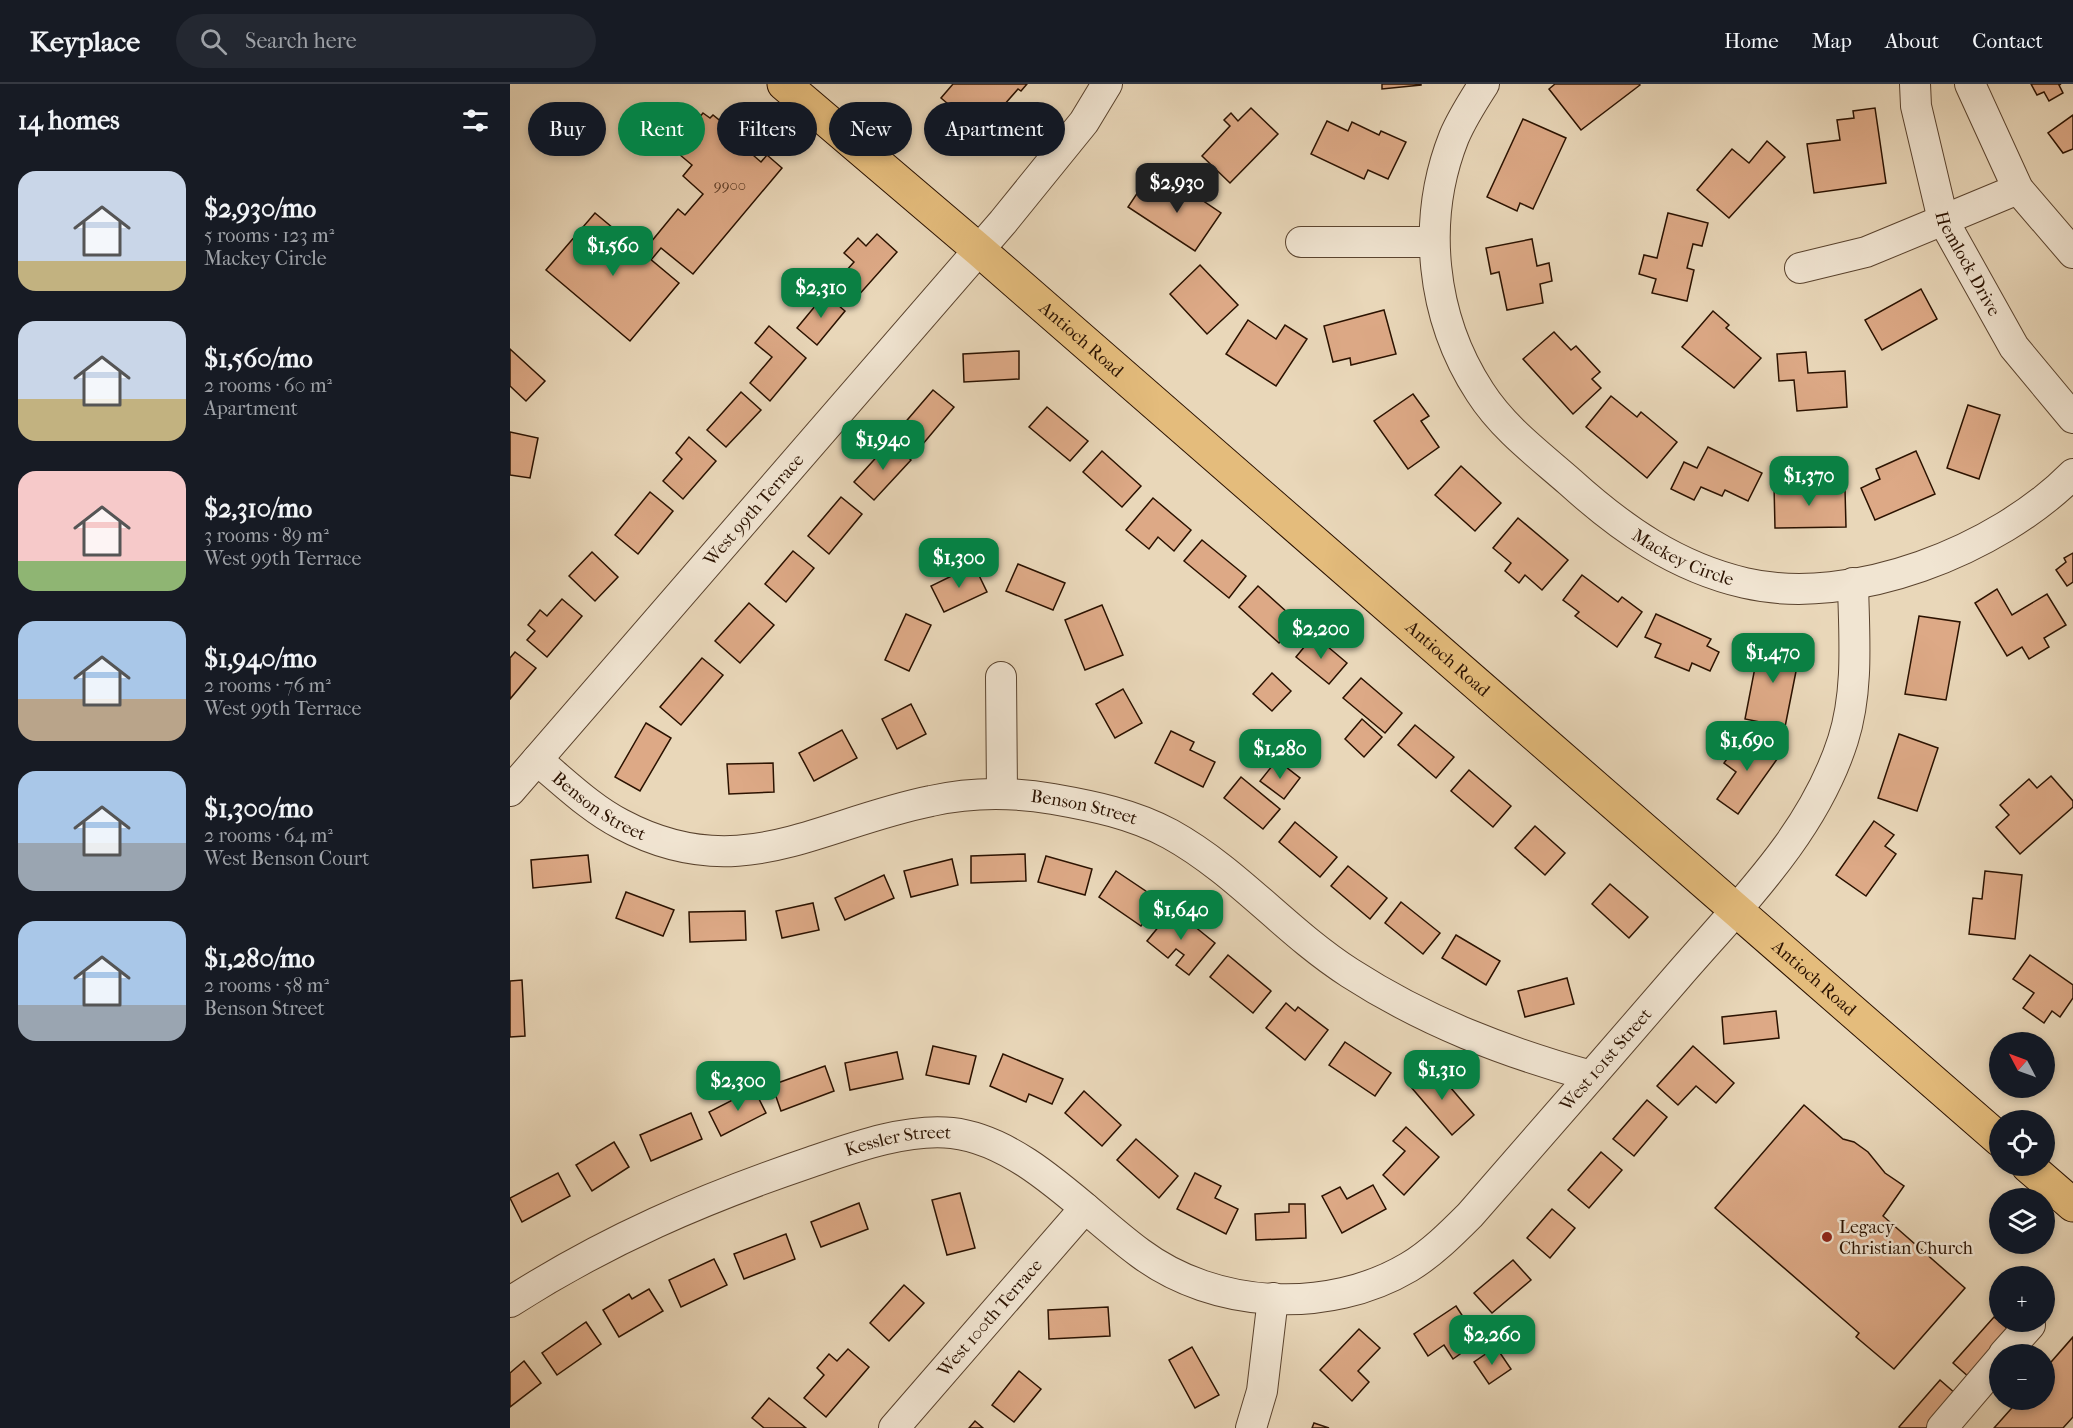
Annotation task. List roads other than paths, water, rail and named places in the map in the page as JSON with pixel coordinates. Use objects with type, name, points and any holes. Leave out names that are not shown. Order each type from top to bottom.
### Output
[{"type":"main road","name":"Antioch Road","points":[[784,84],[979,250],[1989,1130]]},
{"type":"main road","points":[[2040,1176],[2073,1205]]},
{"type":"street","name":"West 99th Terrace","points":[[510,791],[1046,171],[1084,122],[1107,84]]},
{"type":"street","name":"Mackey Circle","points":[[1484,84],[1462,118],[1443,169],[1435,211],[1433,242],[1441,300],[1453,342],[1480,392],[1517,436],[1619,525],[1650,546],[1699,569],[1746,583],[1812,588],[1853,583],[1915,567],[1960,550],[2004,528],[2051,496],[2073,474]]},
{"type":"street","name":"Hemlock Drive","points":[[1915,84],[1916,106],[1943,220],[2014,347],[2073,418]]},
{"type":"street","points":[[1970,84],[2018,189],[2073,253]]},
{"type":"street","points":[[1800,268],[1866,252],[2018,189]]},
{"type":"street","points":[[1301,242],[1433,242]]},
{"type":"street","name":"West 101st Street","points":[[1273,1299],[1302,1299],[1344,1292],[1407,1268],[1436,1248],[1470,1215],[1736,909],[1804,825],[1827,782],[1843,739],[1851,705],[1855,653],[1853,583]]},
{"type":"street","points":[[1000,677],[1002,794]]},
{"type":"street","name":"Benson Street","points":[[537,760],[596,808],[621,824],[658,839],[694,848],[732,853],[771,849],[928,801],[966,795],[1002,794],[1049,798],[1120,812],[1170,834],[1213,862],[1302,937],[1349,973],[1400,1002],[1477,1040],[1591,1076]]},
{"type":"street","name":"Kessler Street","points":[[510,1302],[566,1267],[657,1220],[754,1181],[848,1150],[901,1136],[952,1133],[994,1146],[1025,1161],[1140,1253],[1166,1271],[1228,1294],[1273,1299]]},
{"type":"street","name":"West 100th Terrace","points":[[894,1428],[1084,1208]]},
{"type":"street","points":[[1251,1428],[1262,1391],[1273,1299]]},
{"type":"street","points":[[2013,1344],[2024,1332]]},
{"type":"street","points":[[1942,1428],[1989,1373]]},
{"type":"place","name":"Legacy Christian Church","points":[[1827,1237]]}]
